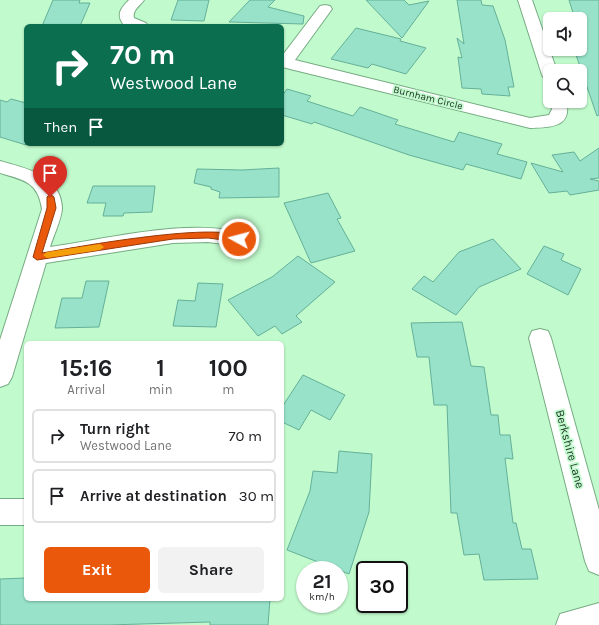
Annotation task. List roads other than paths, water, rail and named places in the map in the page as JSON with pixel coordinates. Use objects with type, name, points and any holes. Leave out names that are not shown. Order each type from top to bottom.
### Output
[{"type":"street","points":[[136,24],[128,21],[126,16],[127,10],[137,0]]},
{"type":"street","points":[[524,0],[546,64]]},
{"type":"street","points":[[284,62],[325,9]]},
{"type":"street","name":"Burnham Circle","points":[[284,63],[530,123],[549,122],[557,118],[560,108]]},
{"type":"street","points":[[0,167],[37,180],[46,188],[50,197],[52,208],[0,377]]},
{"type":"street","points":[[37,257],[173,236],[208,235],[239,239]]},
{"type":"street","name":"Berkshire Lane","points":[[540,338],[599,560]]},
{"type":"street","points":[[0,512],[24,512]]},
{"type":"street","points":[[572,625],[599,618]]}]
